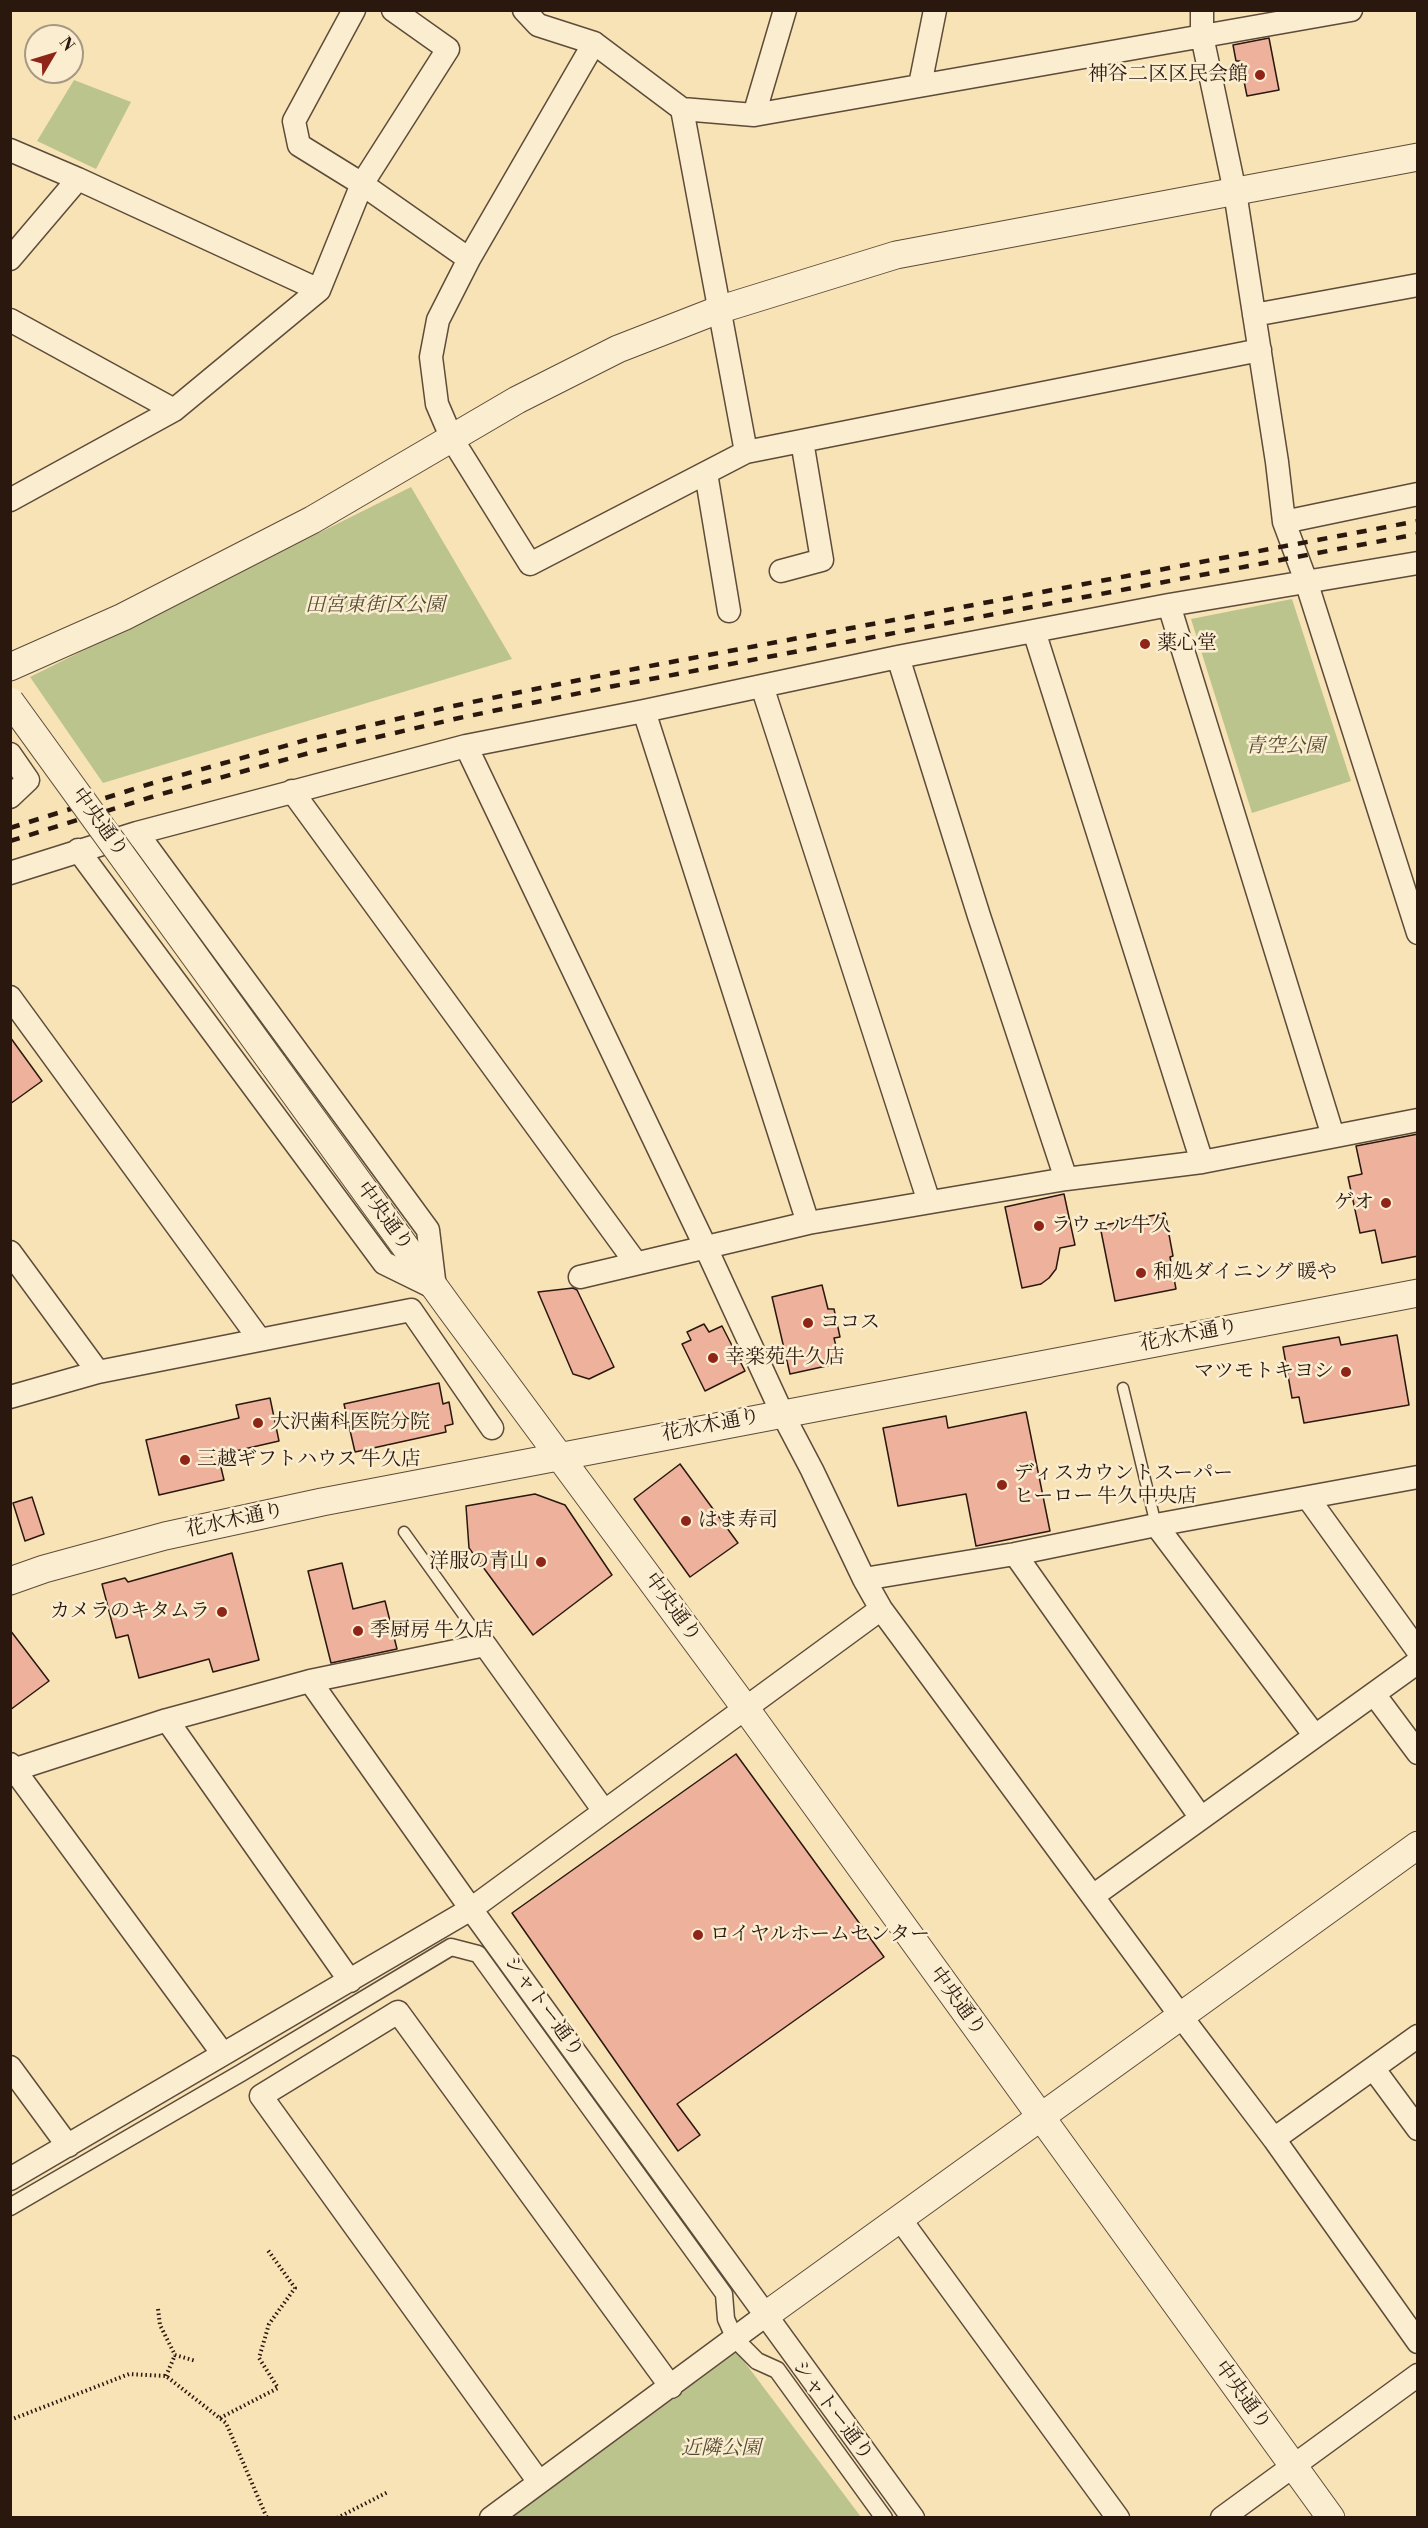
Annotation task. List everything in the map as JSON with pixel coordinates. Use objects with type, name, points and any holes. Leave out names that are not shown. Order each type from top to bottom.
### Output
[{"type":"street","points":[[354,10],[294,121],[299,145],[362,184],[469,259]]},
{"type":"street","points":[[10,500],[174,410],[319,290],[362,184],[448,49],[393,10]]},
{"type":"street","points":[[524,10],[538,25],[594,43],[682,109],[754,115],[1351,10]]},
{"type":"street","points":[[754,115],[785,10]]},
{"type":"street","points":[[920,85],[935,10]]},
{"type":"street","points":[[1202,10],[1202,36],[1235,192],[1277,462],[1284,522],[1306,581],[1418,933]]},
{"type":"street","points":[[594,43],[469,259],[438,320],[431,357],[437,404],[452,440],[530,564],[746,452],[1260,350]]},
{"type":"street","points":[[682,109],[746,452]]},
{"type":"street","points":[[10,150],[319,290]]},
{"type":"street","points":[[12,663],[123,617],[312,520],[517,400],[608,354],[718,310],[896,255],[1418,157]]},
{"type":"street","points":[[10,259],[78,180]]},
{"type":"street","points":[[1254,315],[1418,285]]},
{"type":"street","points":[[10,320],[174,410]]},
{"type":"street","points":[[782,571],[822,560],[802,441]]},
{"type":"street","points":[[706,473],[729,611]]},
{"type":"street","points":[[1284,522],[1418,494]]},
{"type":"street","points":[[10,873],[137,833],[466,746],[898,657],[1169,605],[1418,563]]},
{"type":"street","points":[[1169,605],[1333,1136]]},
{"type":"street","points":[[1034,631],[1202,1162]]},
{"type":"street","points":[[898,657],[979,916],[1066,1179]]},
{"type":"street","points":[[762,686],[929,1202]]},
{"type":"street","name":"中央通り","points":[[10,701],[435,1287],[746,1709],[1331,2517]]},
{"type":"street","points":[[644,711],[807,1223]]},
{"type":"street","points":[[466,746],[706,1248],[782,1413],[881,1609],[1274,2139],[1418,2342]]},
{"type":"street","points":[[10,754],[28,780],[10,797]]},
{"type":"street","points":[[292,791],[636,1263]]},
{"type":"street","points":[[137,833],[428,1230],[435,1287]]},
{"type":"street","points":[[78,850],[384,1263],[435,1287]]},
{"type":"street","points":[[10,997],[260,1340]]},
{"type":"street","points":[[580,1276],[807,1223],[1066,1179],[1202,1162],[1418,1119]]},
{"type":"street","points":[[10,1252],[98,1372]]},
{"type":"street","name":"花水木通り","points":[[10,1581],[44,1569],[165,1536],[322,1502],[1418,1293]]},
{"type":"street","points":[[10,1397],[98,1372],[411,1310],[492,1428]]},
{"type":"street","points":[[864,1579],[1015,1554],[1156,1525],[1418,1477]]},
{"type":"street","points":[[1308,1498],[1418,1651]]},
{"type":"street","points":[[1156,1525],[1315,1736]]},
{"type":"street","points":[[1015,1554],[1201,1818]]},
{"type":"street","points":[[10,2179],[471,1909],[881,1609]]},
{"type":"street","points":[[223,2054],[12,1768],[167,1720],[310,1681],[485,1645],[604,1811]]},
{"type":"street","points":[[1093,1896],[1418,1662]]},
{"type":"street","points":[[310,1681],[471,1909],[913,2517]]},
{"type":"street","points":[[1374,1694],[1418,1754]]},
{"type":"street","points":[[167,1720],[350,1981]]},
{"type":"street","points":[[491,2517],[766,2315],[1418,1845]]},
{"type":"street","name":"シャトー通り","points":[[10,2207],[241,2073],[451,1947],[478,1954],[724,2294],[726,2319],[735,2339],[757,2361],[777,2370],[885,2517]]},
{"type":"street","points":[[539,2482],[261,2096],[398,2012],[671,2387]]},
{"type":"street","points":[[1274,2139],[1418,2036]]},
{"type":"street","points":[[10,2067],[68,2146]]},
{"type":"street","points":[[1373,2068],[1418,2128]]},
{"type":"street","points":[[900,2219],[1118,2517]]},
{"type":"street","points":[[1222,2517],[1418,2375]]},
{"type":"lane","points":[[1123,1388],[1156,1525]]},
{"type":"lane","points":[[404,1532],[485,1645]]},
{"type":"path","points":[[220,2418],[278,2388],[259,2358],[269,2324],[295,2288],[267,2249]]},
{"type":"path","points":[[158,2309],[160,2325],[175,2355],[196,2361]]},
{"type":"path","points":[[166,2376],[175,2355]]},
{"type":"path","points":[[10,2420],[129,2374],[166,2376],[226,2423],[267,2517]]},
{"type":"path","points":[[337,2517],[388,2492]]},
{"type":"green space","points":[[72,84],[84,84],[131,102],[96,169],[37,141]]},
{"type":"green space","name":"田宮東街区公園","points":[[411,487],[512,659],[103,783],[30,677]]},
{"type":"green space","name":"青空公園","points":[[1292,599],[1351,781],[1252,813],[1191,619]]},
{"type":"green space","name":"近隣公園","points":[[737,2352],[861,2517],[511,2518]]},
{"type":"building","name":"神谷二区区民会館","points":[[1269,38],[1279,90],[1247,96],[1240,61],[1236,61],[1233,45]]},
{"type":"building","points":[[10,1037],[42,1081],[10,1104]]},
{"type":"building","name":"ゲオ","points":[[1418,1134],[1418,1256],[1382,1263],[1375,1230],[1360,1233],[1348,1177],[1362,1174],[1356,1146]]},
{"type":"building","name":"ラウェル牛久","points":[[1064,1194],[1075,1245],[1060,1248],[1056,1269],[1049,1278],[1041,1284],[1022,1288],[1005,1207]]},
{"type":"building","name":"和処ダイニング 暖や","points":[[1165,1213],[1176,1289],[1115,1301],[1100,1226]]},
{"type":"building","name":"ココス","points":[[822,1285],[828,1309],[834,1309],[840,1337],[834,1338],[840,1363],[790,1374],[772,1297]]},
{"type":"building","points":[[573,1288],[577,1290],[614,1367],[589,1379],[573,1374],[538,1292]]},
{"type":"building","name":"幸楽苑牛久店","points":[[704,1324],[709,1332],[722,1326],[745,1371],[705,1391],[682,1344],[691,1340],[687,1332]]},
{"type":"building","name":"マツモトキヨシ","points":[[1397,1335],[1409,1405],[1304,1423],[1299,1397],[1292,1398],[1283,1347],[1339,1337],[1341,1345]]},
{"type":"building","points":[[439,1383],[443,1404],[449,1402],[453,1424],[445,1426],[446,1432],[355,1452],[344,1404]]},
{"type":"building","name":"三越ギフトハウス 牛久店","points":[[270,1398],[279,1441],[218,1455],[224,1480],[159,1495],[146,1440],[239,1418],[236,1405]]},
{"type":"building","name":"ディスカウントスーパー ヒーロー 牛久中央店","points":[[1026,1412],[1050,1531],[976,1546],[966,1494],[898,1506],[883,1428],[946,1416],[948,1428]]},
{"type":"building","name":"はま寿司","points":[[680,1464],[738,1543],[690,1577],[634,1499]]},
{"type":"building","name":"洋服の青山","points":[[535,1494],[565,1505],[612,1575],[533,1635],[469,1548],[466,1506]]},
{"type":"building","points":[[32,1497],[44,1534],[25,1541],[13,1503]]},
{"type":"building","points":[[232,1553],[259,1660],[213,1672],[209,1659],[139,1678],[128,1635],[116,1638],[102,1584],[125,1578],[128,1582]]},
{"type":"building","name":"季厨房 牛久店","points":[[342,1563],[353,1609],[385,1601],[397,1649],[331,1663],[308,1571]]},
{"type":"building","points":[[10,1630],[49,1681],[10,1710]]},
{"type":"building","name":"ロイヤルホームセンター","points":[[736,1754],[884,1957],[677,2104],[700,2135],[678,2151],[512,1913]]},
{"type":"railway","points":[[10,828],[153,783],[306,740],[453,706],[613,673],[1418,521]]},
{"type":"railway","points":[[10,841],[158,795],[309,753],[459,718],[614,686],[1418,534]]},
{"type":"place","name":"神谷二区区民会館","points":[[1260,75]]},
{"type":"place","name":"薬心堂","points":[[1145,644]]},
{"type":"place","name":"ゲオ","points":[[1386,1203]]},
{"type":"place","name":"ラウェル牛久","points":[[1039,1226]]},
{"type":"place","name":"和処ダイニング 暖や","points":[[1141,1273]]},
{"type":"place","name":"ココス","points":[[808,1323]]},
{"type":"place","name":"幸楽苑牛久店","points":[[713,1358]]},
{"type":"place","name":"マツモトキヨシ","points":[[1346,1372]]},
{"type":"place","name":"大沢歯科医院分院","points":[[258,1423]]},
{"type":"place","name":"三越ギフトハウス 牛久店","points":[[185,1460]]},
{"type":"place","name":"ディスカウントスーパー ヒーロー 牛久中央店","points":[[1002,1485]]},
{"type":"place","name":"はま寿司","points":[[686,1521]]},
{"type":"place","name":"洋服の青山","points":[[541,1562]]},
{"type":"place","name":"カメラのキタムラ","points":[[222,1612]]},
{"type":"place","name":"季厨房 牛久店","points":[[358,1631]]},
{"type":"place","name":"ロイヤルホームセンター","points":[[698,1935]]}]
